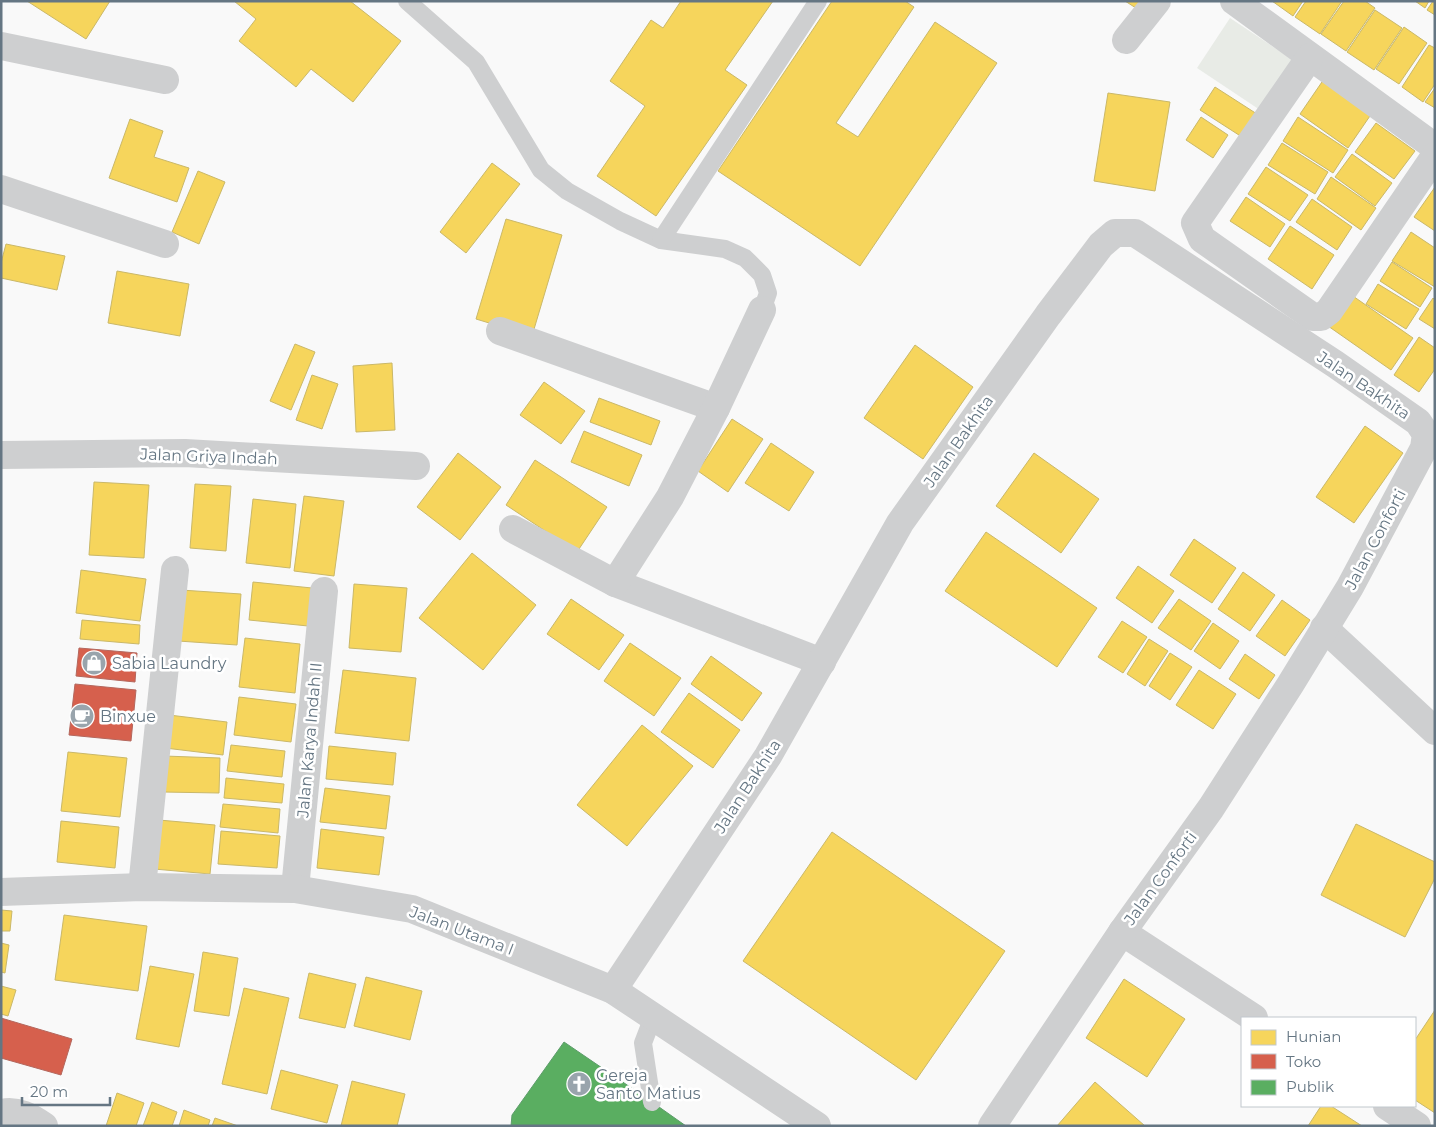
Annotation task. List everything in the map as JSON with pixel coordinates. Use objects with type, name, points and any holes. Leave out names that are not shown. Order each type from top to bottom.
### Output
[{"type":"street","points":[[1126,40],[1157,1]]},
{"type":"street","points":[[1234,1],[1435,147]]},
{"type":"street","points":[[1,46],[165,80]]},
{"type":"street","points":[[1310,57],[1195,223],[1202,239],[1313,317],[1321,317],[1329,311],[1435,156]]},
{"type":"street","points":[[1,189],[165,244]]},
{"type":"street","name":"Jalan Bakhita","points":[[613,990],[768,756],[900,523],[1048,315],[1101,245],[1115,233],[1135,234],[1418,422],[1426,434],[1424,448]]},
{"type":"street","points":[[615,583],[670,497],[716,408],[762,310]]},
{"type":"street","points":[[500,331],[716,408]]},
{"type":"street","name":"Jalan Conforti","points":[[992,1126],[1122,932],[1210,808],[1350,587],[1424,448]]},
{"type":"street","name":"Jalan Griya Indah","points":[[1,455],[185,453],[416,466]]},
{"type":"street","points":[[513,529],[615,583],[822,662]]},
{"type":"street","points":[[142,887],[174,570]]},
{"type":"street","name":"Jalan Karya Indah II","points":[[295,889],[324,591]]},
{"type":"street","points":[[1324,628],[1435,731]]},
{"type":"street","name":"Jalan Utama I","points":[[1,892],[142,887],[295,889],[412,909],[613,990],[817,1126]]},
{"type":"street","points":[[1122,932],[1252,1017]]},
{"type":"street","points":[[1388,1107],[1417,1126]]},
{"type":"street","points":[[1,1113],[11,1111],[32,1118],[44,1126]]},
{"type":"lane","points":[[407,1],[476,62],[541,170],[567,191],[620,221],[661,240],[726,249],[745,258],[762,275],[768,293],[762,310]]},
{"type":"lane","points":[[661,240],[818,1]]},
{"type":"lane","points":[[652,1102],[643,1043],[653,1017]]},
{"type":"shaded area","points":[[1230,18],[1296,62],[1263,112],[1197,68]]},
{"type":"building: Hunian","points":[[27,1],[110,1],[86,39]]},
{"type":"building: Hunian","points":[[234,1],[350,1],[401,41],[353,102],[311,69],[296,87],[239,41],[256,19]]},
{"type":"building: Hunian","points":[[681,1],[773,1],[725,70],[747,85],[656,216],[597,176],[645,106],[610,81],[651,20],[663,28]]},
{"type":"building: Hunian","points":[[832,1],[905,1],[914,7],[836,123],[858,137],[935,22],[997,63],[860,266],[718,171]]},
{"type":"building: Hunian","points":[[1125,1],[1145,1],[1139,10]]},
{"type":"building: Hunian","points":[[1272,1],[1303,1],[1293,16]]},
{"type":"building: Hunian","points":[[1306,1],[1342,1],[1320,34],[1295,17]]},
{"type":"building: Hunian","points":[[1344,1],[1365,1],[1375,8],[1346,51],[1321,34]]},
{"type":"building: Hunian","points":[[1415,1],[1429,1],[1425,8]]},
{"type":"building: Hunian","points":[[1435,1],[1435,15],[1427,10]]},
{"type":"building: Hunian","points":[[1375,10],[1402,28],[1374,70],[1347,52]]},
{"type":"building: Hunian","points":[[1404,27],[1427,43],[1399,84],[1376,69]]},
{"type":"building: Hunian","points":[[1429,45],[1435,48],[1435,84],[1423,102],[1402,87]]},
{"type":"building: Hunian","points":[[1324,79],[1372,113],[1348,148],[1300,114]]},
{"type":"building: Hunian","points":[[1215,87],[1257,114],[1242,137],[1200,110]]},
{"type":"building: Hunian","points":[[1435,88],[1435,108],[1425,102]]},
{"type":"building: Hunian","points":[[1108,93],[1170,102],[1155,191],[1094,181]]},
{"type":"building: Hunian","points":[[1201,117],[1228,135],[1213,158],[1186,140]]},
{"type":"building: Hunian","points":[[1298,117],[1348,150],[1333,173],[1283,141]]},
{"type":"building: Hunian","points":[[130,119],[163,131],[154,157],[189,168],[177,202],[109,178]]},
{"type":"building: Hunian","points":[[1376,123],[1415,151],[1394,179],[1355,152]]},
{"type":"building: Hunian","points":[[1282,143],[1328,172],[1315,194],[1268,165]]},
{"type":"building: Hunian","points":[[1352,154],[1392,183],[1375,206],[1335,177]]},
{"type":"building: Hunian","points":[[492,163],[520,184],[466,253],[440,232]]},
{"type":"building: Hunian","points":[[1266,167],[1308,195],[1290,221],[1248,194]]},
{"type":"building: Hunian","points":[[198,171],[225,182],[199,244],[172,232]]},
{"type":"building: Hunian","points":[[1331,177],[1376,208],[1361,230],[1317,199]]},
{"type":"building: Hunian","points":[[1435,187],[1435,231],[1414,217]]},
{"type":"building: Hunian","points":[[1246,197],[1285,224],[1270,247],[1230,221]]},
{"type":"building: Hunian","points":[[1312,199],[1352,227],[1337,250],[1296,222]]},
{"type":"building: Hunian","points":[[506,219],[562,235],[532,336],[476,319]]},
{"type":"building: Hunian","points":[[1290,226],[1334,255],[1312,289],[1268,259]]},
{"type":"building: Hunian","points":[[1411,232],[1435,248],[1435,287],[1392,261]]},
{"type":"building: Hunian","points":[[6,244],[65,256],[57,290],[1,278],[1,263]]},
{"type":"building: Hunian","points":[[1392,262],[1432,288],[1420,307],[1380,281]]},
{"type":"building: Hunian","points":[[117,271],[189,284],[180,336],[108,323]]},
{"type":"building: Hunian","points":[[1378,284],[1419,309],[1406,329],[1366,304]]},
{"type":"building: Hunian","points":[[1350,294],[1413,338],[1391,370],[1328,326]]},
{"type":"building: Hunian","points":[[1433,298],[1435,300],[1435,329],[1419,319]]},
{"type":"building: Hunian","points":[[1419,337],[1435,348],[1435,369],[1419,392],[1394,375]]},
{"type":"building: Hunian","points":[[295,344],[315,352],[291,410],[270,401]]},
{"type":"building: Hunian","points":[[915,345],[973,387],[923,459],[864,418]]},
{"type":"building: Hunian","points":[[392,363],[395,430],[356,432],[353,366]]},
{"type":"building: Hunian","points":[[312,375],[338,384],[322,429],[296,420]]},
{"type":"building: Hunian","points":[[544,382],[585,411],[561,444],[520,415]]},
{"type":"building: Hunian","points":[[599,398],[660,421],[651,445],[590,422]]},
{"type":"building: Hunian","points":[[732,419],[763,439],[728,492],[698,471]]},
{"type":"building: Hunian","points":[[1365,426],[1403,453],[1354,523],[1316,497]]},
{"type":"building: Hunian","points":[[584,431],[642,455],[629,486],[571,462]]},
{"type":"building: Hunian","points":[[771,443],[814,472],[789,511],[745,483]]},
{"type":"building: Hunian","points":[[458,453],[501,487],[460,540],[417,507]]},
{"type":"building: Hunian","points":[[1034,453],[1099,499],[1061,553],[996,506]]},
{"type":"building: Hunian","points":[[535,460],[607,507],[577,552],[506,505]]},
{"type":"building: Hunian","points":[[94,482],[149,485],[144,558],[89,555]]},
{"type":"building: Hunian","points":[[195,484],[231,486],[226,551],[190,548]]},
{"type":"building: Hunian","points":[[304,496],[344,501],[334,576],[294,571]]},
{"type":"building: Hunian","points":[[253,499],[296,504],[290,568],[246,563]]},
{"type":"building: Hunian","points":[[986,532],[1097,608],[1057,667],[945,591]]},
{"type":"building: Hunian","points":[[1194,539],[1236,568],[1212,603],[1170,575]]},
{"type":"building: Hunian","points":[[472,553],[536,605],[483,670],[419,618]]},
{"type":"building: Hunian","points":[[1138,566],[1174,591],[1152,623],[1116,598]]},
{"type":"building: Hunian","points":[[81,570],[146,579],[140,621],[76,613]]},
{"type":"building: Hunian","points":[[1243,572],[1275,595],[1250,631],[1218,609]]},
{"type":"building: Hunian","points":[[253,582],[312,588],[308,626],[249,620]]},
{"type":"building: Hunian","points":[[354,584],[407,588],[401,652],[349,648]]},
{"type":"building: Hunian","points":[[181,590],[241,594],[237,645],[178,641]]},
{"type":"building: Hunian","points":[[571,599],[624,635],[599,670],[547,634]]},
{"type":"building: Hunian","points":[[1179,599],[1211,621],[1191,650],[1158,628]]},
{"type":"building: Hunian","points":[[1282,600],[1310,620],[1285,656],[1256,636]]},
{"type":"building: Hunian","points":[[82,620],[140,625],[139,644],[80,639]]},
{"type":"building: Hunian","points":[[1122,621],[1147,637],[1123,673],[1098,657]]},
{"type":"building: Hunian","points":[[1213,623],[1239,641],[1220,669],[1194,651]]},
{"type":"building: Hunian","points":[[245,638],[300,644],[295,693],[239,687]]},
{"type":"building: Hunian","points":[[1149,639],[1168,651],[1145,686],[1127,674]]},
{"type":"building: Hunian","points":[[630,643],[681,678],[654,716],[604,681]]},
{"type":"building: Hunian","points":[[1170,653],[1192,667],[1170,700],[1149,686]]},
{"type":"building: Hunian","points":[[1245,654],[1275,675],[1259,699],[1229,679]]},
{"type":"building: Hunian","points":[[711,656],[762,693],[742,721],[691,684]]},
{"type":"building: Hunian","points":[[343,670],[416,678],[409,741],[335,733]]},
{"type":"building: Hunian","points":[[1199,670],[1236,694],[1213,729],[1176,705]]},
{"type":"building: Hunian","points":[[689,693],[740,730],[713,768],[661,732]]},
{"type":"building: Hunian","points":[[239,697],[296,704],[291,742],[234,735]]},
{"type":"building: Hunian","points":[[169,715],[227,722],[223,755],[165,748]]},
{"type":"building: Hunian","points":[[642,725],[693,766],[627,846],[577,805]]},
{"type":"building: Hunian","points":[[231,745],[285,751],[282,777],[227,771]]},
{"type":"building: Hunian","points":[[329,746],[396,753],[393,785],[326,779]]},
{"type":"building: Hunian","points":[[68,752],[127,758],[120,817],[61,811]]},
{"type":"building: Hunian","points":[[164,756],[220,758],[219,793],[163,792]]},
{"type":"building: Hunian","points":[[226,778],[284,784],[282,803],[224,798]]},
{"type":"building: Hunian","points":[[325,788],[390,796],[386,829],[320,822]]},
{"type":"building: Hunian","points":[[223,804],[280,809],[278,833],[220,827]]},
{"type":"building: Hunian","points":[[159,820],[215,825],[210,874],[154,869]]},
{"type":"building: Hunian","points":[[61,821],[119,827],[115,868],[57,862]]},
{"type":"building: Hunian","points":[[1356,824],[1435,862],[1435,878],[1405,937],[1321,895]]},
{"type":"building: Hunian","points":[[321,829],[384,837],[379,875],[317,868]]},
{"type":"building: Hunian","points":[[221,831],[280,836],[277,868],[218,864]]},
{"type":"building: Hunian","points":[[832,832],[1005,951],[916,1080],[743,961]]},
{"type":"building: Hunian","points":[[1,910],[12,911],[10,931],[1,931]]},
{"type":"building: Hunian","points":[[64,915],[147,926],[138,991],[55,980]]},
{"type":"building: Hunian","points":[[1,943],[9,945],[5,973],[1,972]]},
{"type":"building: Hunian","points":[[203,952],[238,958],[229,1016],[194,1011]]},
{"type":"building: Hunian","points":[[150,966],[194,974],[179,1047],[136,1039]]},
{"type":"building: Hunian","points":[[309,973],[356,984],[345,1028],[299,1018]]},
{"type":"building: Hunian","points":[[366,977],[422,991],[410,1040],[354,1026]]},
{"type":"building: Hunian","points":[[1124,979],[1185,1019],[1147,1077],[1086,1038]]},
{"type":"building: Hunian","points":[[1,986],[16,990],[8,1016],[1,1014]]},
{"type":"building: Hunian","points":[[244,988],[289,998],[267,1094],[222,1084]]},
{"type":"building: Hunian","points":[[1435,1010],[1435,1113],[1416,1101],[1416,1038]]},
{"type":"building: Hunian","points":[[281,1070],[338,1085],[327,1123],[271,1109]]},
{"type":"building: Hunian","points":[[352,1081],[405,1094],[397,1126],[341,1126]]},
{"type":"building: Hunian","points":[[1095,1082],[1145,1126],[1057,1126]]},
{"type":"building: Hunian","points":[[117,1093],[144,1103],[136,1126],[106,1126]]},
{"type":"building: Hunian","points":[[152,1102],[177,1112],[172,1126],[143,1126]]},
{"type":"building: Hunian","points":[[1320,1107],[1333,1107],[1362,1126],[1308,1126]]},
{"type":"building: Hunian","points":[[184,1110],[210,1120],[208,1126],[179,1126]]},
{"type":"building: Hunian","points":[[215,1118],[238,1126],[212,1126]]},
{"type":"building: Toko","points":[[79,648],[137,653],[135,682],[76,676]]},
{"type":"building: Toko","points":[[75,684],[136,690],[131,741],[69,735]]},
{"type":"building: Toko","points":[[1,1018],[72,1039],[61,1075],[1,1058]]},
{"type":"building: Publik","name":"Gereja Santo Matius","points":[[564,1042],[686,1126],[511,1126],[512,1115]]},
{"type":"place","name":"Sabia Laundry","points":[[94,663]]},
{"type":"place","name":"Binxue","points":[[82,716]]},
{"type":"place","name":"Gereja Santo Matius","points":[[579,1084]]}]
